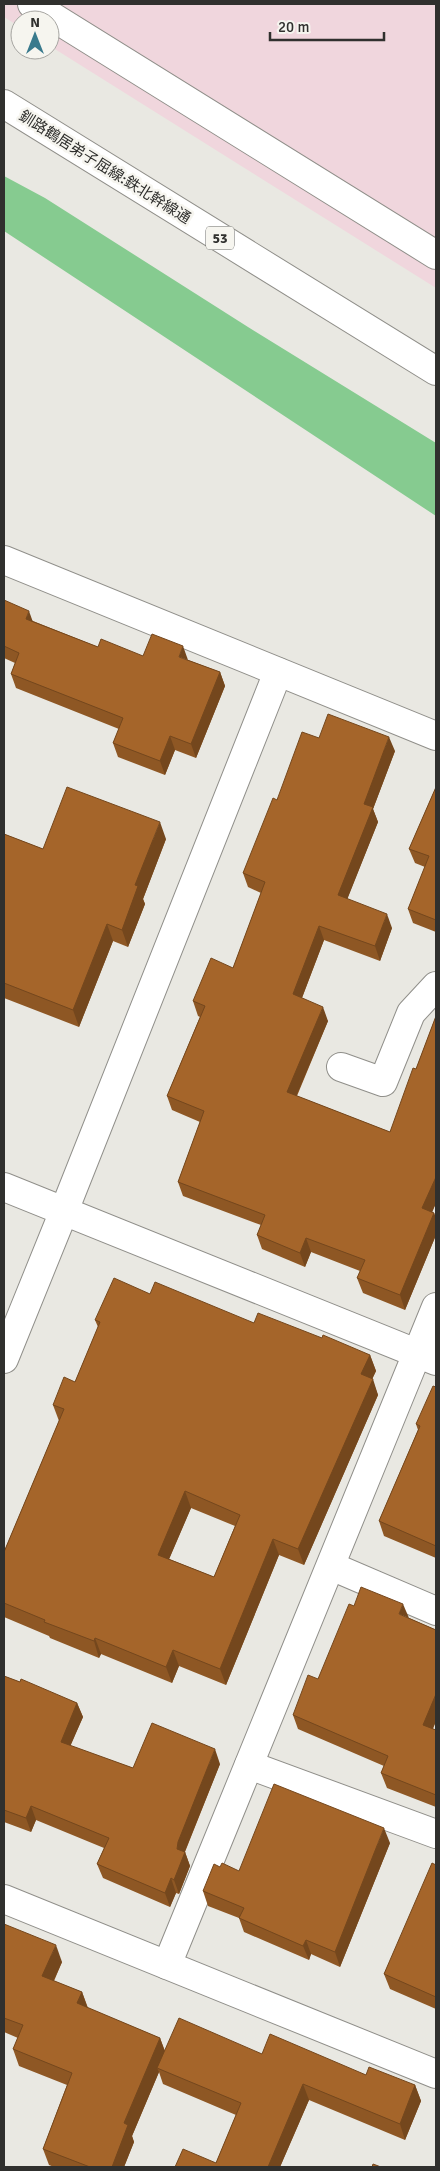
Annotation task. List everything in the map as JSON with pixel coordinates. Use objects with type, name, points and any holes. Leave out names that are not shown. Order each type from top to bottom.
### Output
[{"type":"street","points":[[32,4],[436,255]]},
{"type":"street","name":"釧路鶴居弟子屈線:鉄北幹線通","points":[[4,104],[436,371]]},
{"type":"street","points":[[4,560],[436,736]]},
{"type":"street","points":[[4,1359],[278,672]]},
{"type":"street","points":[[341,1067],[383,1082],[412,1013],[436,986]]},
{"type":"street","points":[[4,1187],[427,1357]]},
{"type":"street","points":[[167,1965],[331,1566],[427,1357],[436,1306]]},
{"type":"street","points":[[331,1566],[436,1611]]},
{"type":"street","points":[[249,1765],[436,1834]]},
{"type":"street","points":[[4,1899],[436,2074]]},
{"type":"shaded area","points":[[4,4],[436,4],[436,288],[60,52],[60,10],[10,10],[10,21],[4,17]]},
{"type":"green space","points":[[4,176],[45,198],[248,327],[436,443],[436,516],[4,231]]},
{"type":"building","points":[[4,600],[29,611],[26,619],[98,647],[101,639],[143,656],[152,634],[183,646],[179,657],[220,672],[191,744],[170,736],[160,761],[113,743],[123,718],[11,674],[19,653],[4,646]]},
{"type":"building","points":[[328,714],[389,737],[364,804],[373,807],[338,895],[387,914],[375,946],[319,926],[293,994],[323,1007],[287,1092],[390,1132],[413,1068],[416,1069],[436,1016],[436,1177],[422,1208],[434,1213],[400,1295],[357,1278],[365,1260],[306,1238],[300,1253],[257,1235],[265,1215],[178,1182],[204,1111],[167,1096],[205,1006],[193,1001],[211,958],[233,968],[265,882],[243,873],[273,798],[277,800],[302,732],[319,738]]},
{"type":"building","points":[[67,787],[160,822],[135,885],[138,886],[122,930],[107,924],[73,1010],[4,983],[4,834],[43,849]]},
{"type":"building","points":[[436,787],[436,920],[408,909],[429,856],[409,849]]},
{"type":"building","points":[[114,1278],[150,1294],[155,1282],[254,1323],[258,1313],[322,1338],[323,1335],[370,1355],[361,1374],[373,1379],[298,1549],[273,1539],[220,1669],[173,1650],[166,1667],[95,1638],[94,1641],[44,1622],[45,1620],[4,1603],[4,1552],[64,1409],[53,1405],[64,1377],[75,1382],[100,1322],[95,1320]],"holes":[[[185,1491],[240,1515],[214,1577],[158,1555]]]},
{"type":"building","points":[[433,1386],[436,1387],[436,1546],[379,1521],[420,1426],[416,1424]]},
{"type":"building","points":[[361,1587],[403,1604],[399,1614],[436,1630],[436,1694],[423,1725],[436,1730],[436,1795],[381,1773],[388,1756],[293,1715],[308,1675],[318,1679],[349,1604],[354,1606]]},
{"type":"building","points":[[4,1676],[20,1682],[21,1679],[77,1703],[61,1742],[133,1768],[152,1723],[215,1749],[178,1842],[177,1849],[185,1852],[174,1880],[171,1878],[165,1893],[97,1864],[109,1838],[31,1806],[26,1818],[4,1810]]},
{"type":"building","points":[[274,1784],[384,1828],[335,1952],[306,1940],[303,1946],[239,1918],[244,1908],[203,1891],[214,1864],[220,1867],[222,1863],[239,1871]]},
{"type":"building","points":[[432,1863],[436,1865],[436,1997],[384,1974]]},
{"type":"building","points":[[4,1924],[56,1945],[42,1976],[82,1992],[77,2003],[160,2038],[124,2123],[128,2125],[112,2167],[90,2167],[43,2149],[72,2073],[13,2049],[23,2025],[4,2018]]},
{"type":"building","points":[[179,2018],[262,2054],[270,2034],[366,2075],[369,2067],[415,2085],[400,2124],[303,2084],[268,2167],[175,2167],[183,2149],[216,2163],[241,2103],[157,2068]]}]
